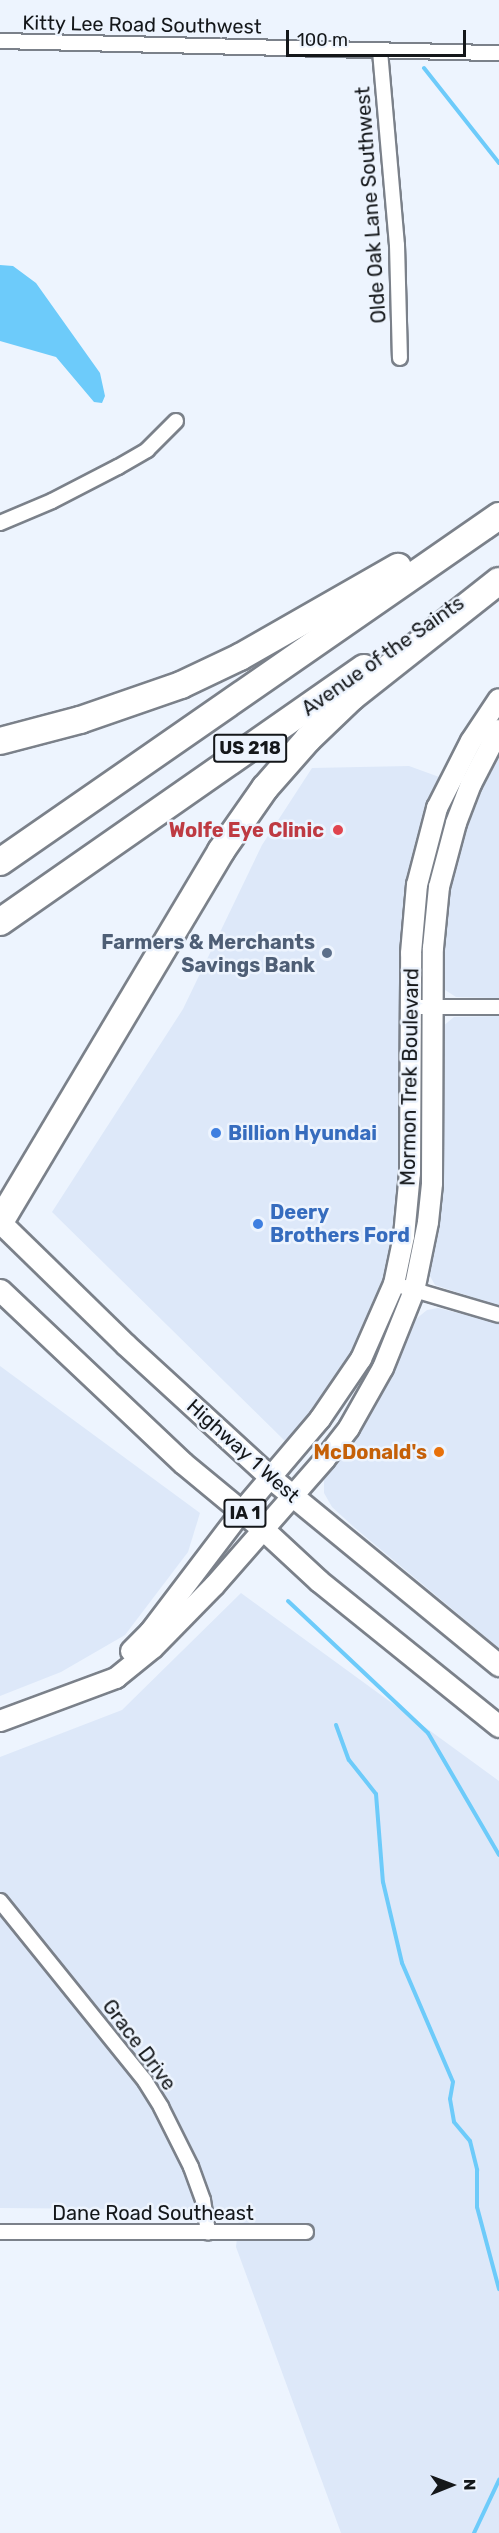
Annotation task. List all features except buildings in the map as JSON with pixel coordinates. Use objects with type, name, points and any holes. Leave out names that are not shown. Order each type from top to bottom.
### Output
[{"type":"highway","points":[[0,741],[121,707],[213,671],[379,579],[499,507]]},
{"type":"highway","name":"US 218","points":[[0,862],[499,516]]},
{"type":"highway","name":"Avenue of the Saints","points":[[0,922],[499,575]]},
{"type":"highway","points":[[0,1222],[221,851],[265,788],[308,739],[352,698],[499,581]]},
{"type":"main road","name":"Mormon Trek Boulevard","points":[[87,1691],[119,1664],[150,1632],[242,1511],[342,1389],[375,1332],[394,1284],[404,1236],[410,1173],[412,924],[426,846],[437,808],[454,771],[499,699]]},
{"type":"main road","name":"Mormon Trek Boulevard","points":[[0,1721],[87,1691],[116,1678],[135,1664],[191,1610],[264,1530],[349,1428],[383,1368],[414,1291],[427,1230],[432,1183],[435,917],[447,852],[471,784],[499,730]]},
{"type":"main road","name":"Highway 1 West","points":[[0,1222],[125,1344],[271,1478],[499,1665]]},
{"type":"main road","name":"IA 1","points":[[0,1290],[175,1455],[264,1530],[319,1581],[499,1726]]},
{"type":"street","name":"Kitty Lee Road Southwest","points":[[0,41],[499,52]]},
{"type":"street","name":"Olde Oak Lane Southwest","points":[[380,51],[397,245],[400,358]]},
{"type":"street","points":[[0,522],[52,501],[118,467],[147,450],[176,421]]},
{"type":"street","points":[[411,1007],[499,1007]]},
{"type":"street","points":[[394,1284],[499,1315]]},
{"type":"street","name":"Grace Drive","points":[[0,1901],[145,2081],[192,2167],[203,2200],[208,2233]]},
{"type":"street","name":"Dane Road Southeast","points":[[0,2232],[306,2232]]},
{"type":"shaded area","points":[[499,737],[499,998],[456,997],[442,988],[438,973],[450,866]]},
{"type":"shaded area","points":[[409,766],[442,778],[428,812],[402,1190],[391,1259],[378,1299],[352,1356],[300,1430],[285,1441],[52,1212],[183,1009],[262,845],[312,768]]},
{"type":"shaded area","points":[[499,1016],[499,1306],[435,1285],[426,1269],[442,1027],[454,1017]]},
{"type":"shaded area","points":[[438,1308],[499,1323],[499,1648],[355,1528],[332,1507],[324,1493],[324,1471],[398,1361],[416,1319],[427,1310]]},
{"type":"shaded area","points":[[0,1366],[200,1513],[188,1552],[125,1635],[61,1672],[0,1696]]},
{"type":"shaded area","points":[[241,1593],[499,1781],[499,2533],[341,2533],[236,2247],[240,2210],[0,2208],[0,1757],[122,1710]]},
{"type":"water","points":[[0,265],[13,266],[36,283],[100,373],[105,396],[102,403],[94,402],[56,357],[0,341]]},
{"type":"waterway","points":[[424,68],[499,163]]},
{"type":"waterway","points":[[288,1601],[428,1733],[499,1855]]},
{"type":"waterway","points":[[336,1725],[349,1760],[376,1794],[383,1882],[402,1963],[453,2082],[450,2099],[454,2122],[470,2141],[477,2170],[477,2207],[499,2289]]},
{"type":"waterway","points":[[474,2533],[499,2480]]},
{"type":"place","name":"Wolfe Eye Clinic","points":[[338,830]]},
{"type":"place","name":"Farmers & Merchants Savings Bank","points":[[327,953]]},
{"type":"place","name":"Billion Hyundai","points":[[216,1133]]},
{"type":"place","name":"Deery Brothers Ford","points":[[258,1224]]},
{"type":"place","name":"McDonald's","points":[[439,1452]]}]
